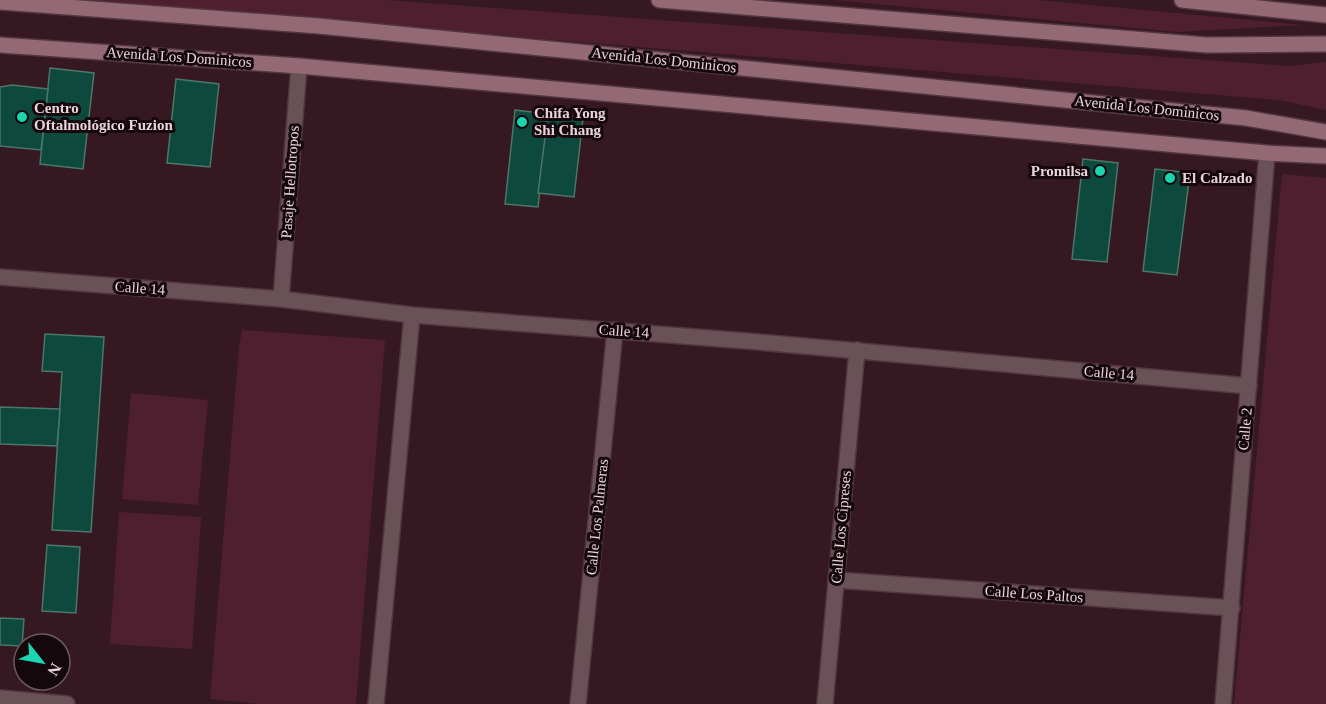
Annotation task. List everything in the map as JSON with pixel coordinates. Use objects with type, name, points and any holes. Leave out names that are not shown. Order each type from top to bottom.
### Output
[{"type":"main road","points":[[659,0],[1207,45],[1326,44]]},
{"type":"main road","points":[[1182,0],[1326,15]]},
{"type":"main road","name":"Avenida Los Dominicos","points":[[0,2],[343,28],[1246,118],[1326,132]]},
{"type":"main road","name":"Avenida Los Dominicos","points":[[0,45],[298,66],[1268,153],[1326,156]]},
{"type":"street","name":"Pasaje Hellotropos","points":[[281,299],[298,66]]},
{"type":"street","name":"Calle 2","points":[[1224,704],[1268,153]]},
{"type":"street","name":"Calle 14","points":[[0,277],[281,299],[412,315],[857,350],[1249,386]]},
{"type":"street","points":[[376,704],[412,315]]},
{"type":"street","name":"Calle Los Palmeras","points":[[578,704],[615,330]]},
{"type":"street","name":"Calle Los Cipreses","points":[[825,704],[857,350]]},
{"type":"street","name":"Calle Los Paltos","points":[[836,580],[1232,609]]},
{"type":"street","points":[[0,698],[67,704]]},
{"type":"shaded area","points":[[76,0],[386,0],[1290,66],[1326,62],[1326,110],[1279,100]]},
{"type":"shaded area","points":[[833,0],[1038,0],[1303,25],[1176,32]]},
{"type":"shaded area","points":[[1282,174],[1326,178],[1326,704],[1234,704]]},
{"type":"shaded area","points":[[242,330],[385,340],[356,704],[259,704],[210,699]]},
{"type":"shaded area","points":[[131,393],[208,400],[198,505],[122,499]]},
{"type":"shaded area","points":[[119,512],[201,517],[192,649],[110,644]]},
{"type":"building","points":[[50,68],[94,73],[83,169],[40,164]]},
{"type":"building","points":[[176,79],[219,84],[210,167],[167,163]]},
{"type":"building","name":"Centro Oftalmológico Fuzion","points":[[12,85],[48,89],[41,150],[0,146],[0,87]]},
{"type":"building","points":[[515,110],[548,114],[538,207],[505,204]]},
{"type":"building","points":[[548,114],[583,118],[574,197],[538,193]]},
{"type":"building","points":[[1083,159],[1118,163],[1107,262],[1072,259]]},
{"type":"building","points":[[1155,169],[1190,173],[1177,275],[1143,271]]},
{"type":"building","points":[[45,334],[104,337],[91,532],[52,530],[62,372],[42,371]]},
{"type":"building","points":[[0,407],[60,409],[57,446],[0,444]]},
{"type":"building","points":[[47,545],[80,547],[76,613],[42,611]]},
{"type":"building","points":[[0,618],[24,619],[23,632],[12,632],[12,646],[0,645]]},
{"type":"place","name":"Centro Oftalmológico Fuzion","points":[[22,117]]},
{"type":"place","name":"Chifa Yong Shi Chang","points":[[522,122]]},
{"type":"place","name":"Promilsa","points":[[1100,171]]},
{"type":"place","name":"El Calzado","points":[[1170,178]]}]
